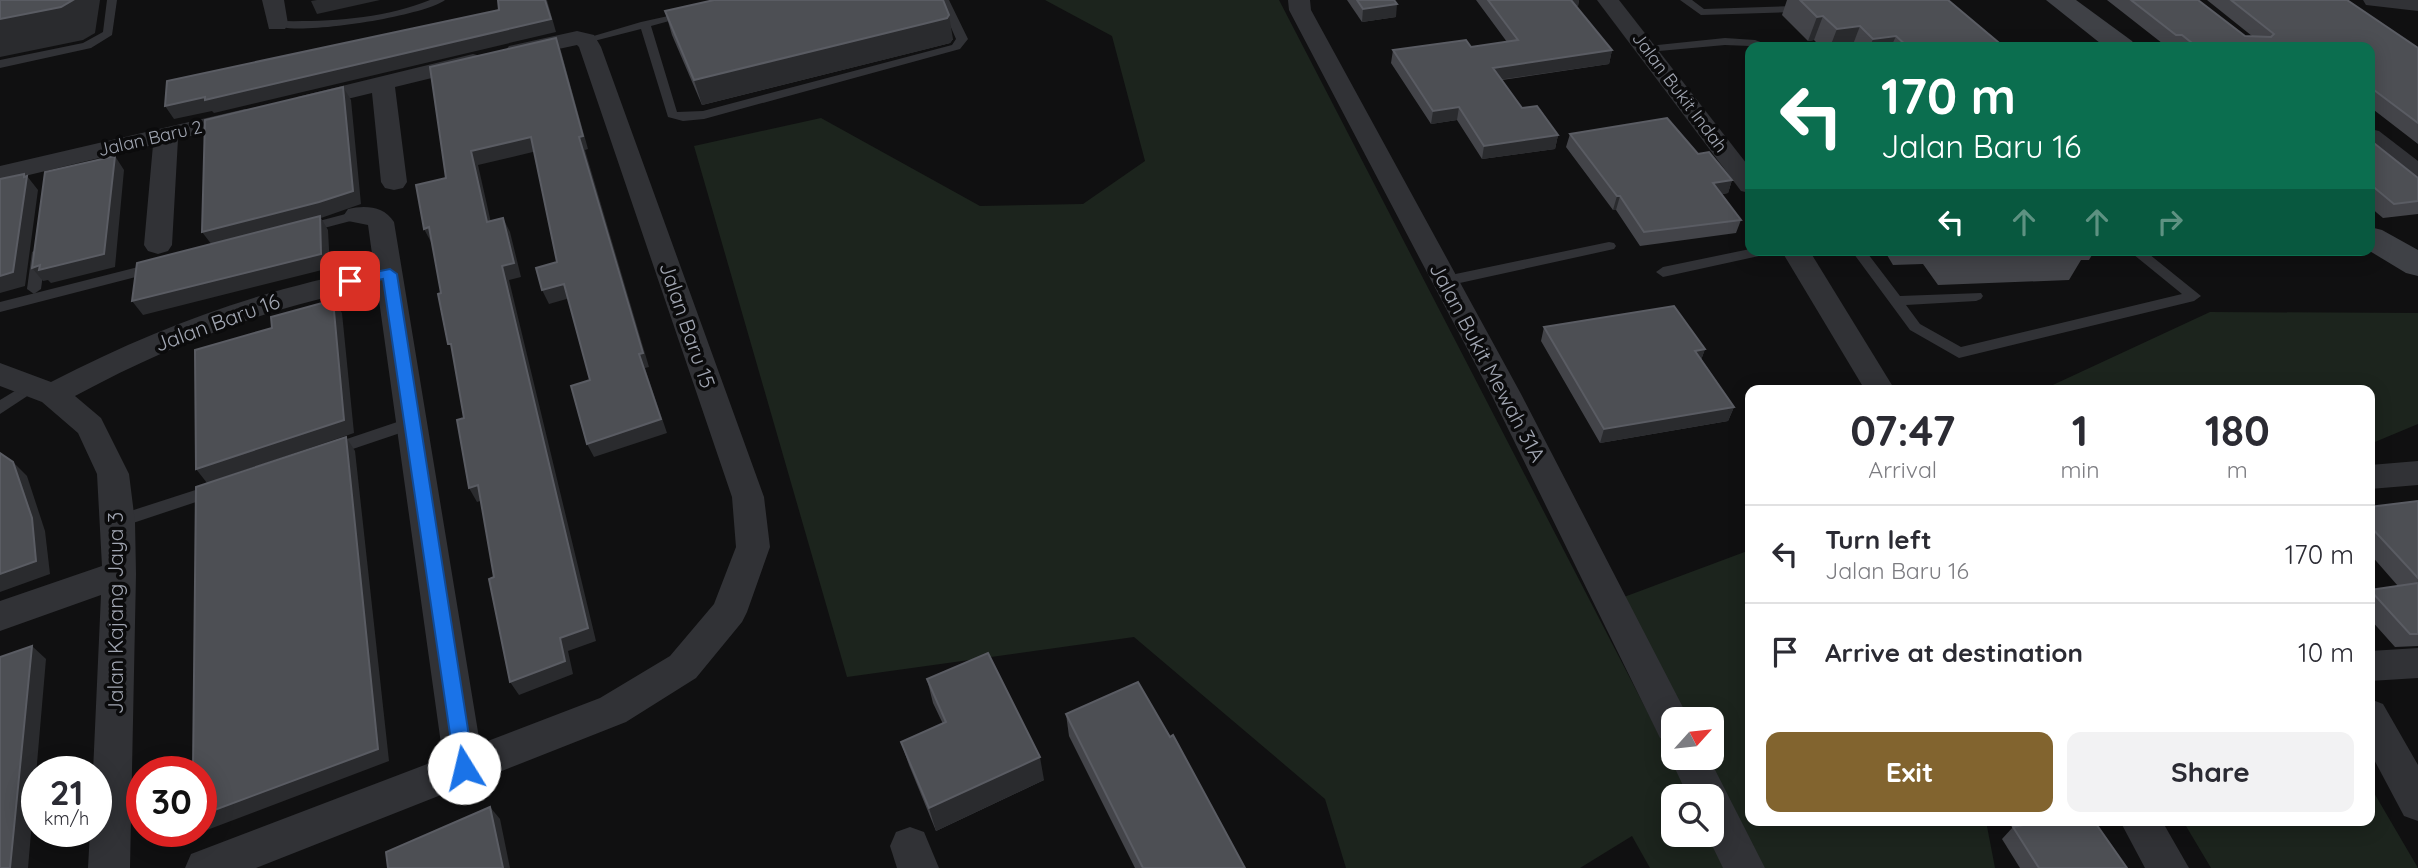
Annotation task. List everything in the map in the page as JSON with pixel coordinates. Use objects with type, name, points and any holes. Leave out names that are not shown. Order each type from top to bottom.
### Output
[{"type":"street","points":[[273,0],[277,24]]},
{"type":"street","name":"Jalan Bukit Mewah 31A","points":[[1299,0],[1300,9],[1506,394],[1663,707]]},
{"type":"street","name":"Jalan Bukit Indah","points":[[1608,0],[1745,178]]},
{"type":"street","points":[[2059,0],[2115,42]]},
{"type":"street","points":[[2367,10],[2418,4]]},
{"type":"street","name":"Jalan Baru 2","points":[[0,174],[565,40],[586,40]]},
{"type":"street","name":"Jalan Baru 15","points":[[206,868],[614,710],[683,667],[729,612],[754,547],[748,497],[586,40]]},
{"type":"street","points":[[383,83],[394,182]]},
{"type":"street","points":[[165,254],[166,134]]},
{"type":"street","points":[[2375,140],[2418,173]]},
{"type":"street","points":[[357,215],[373,216],[381,222],[464,768]]},
{"type":"street","points":[[2375,240],[2418,265]]},
{"type":"street","points":[[1799,256],[1877,385]]},
{"type":"street","name":"Jalan Baru 16","points":[[43,390],[158,341],[255,305],[331,285],[390,274]]},
{"type":"street","name":"Jalan Kajang Jaya 3","points":[[0,374],[43,390],[90,426],[113,474],[120,574],[109,868]]},
{"type":"street","points":[[2375,477],[2418,473]]},
{"type":"street","points":[[0,616],[120,574]]},
{"type":"street","points":[[2375,666],[2418,663]]},
{"type":"street","points":[[2375,725],[2418,803]]},
{"type":"street","points":[[2143,826],[2168,868]]},
{"type":"street","points":[[1724,827],[1744,868]]},
{"type":"lane","points":[[0,64],[87,46],[108,33],[112,0]]},
{"type":"lane","points":[[277,24],[314,26],[374,13],[431,5],[440,0]]},
{"type":"lane","points":[[645,24],[672,114],[683,117],[704,115],[956,47],[962,39],[944,0]]},
{"type":"lane","points":[[1685,0],[1702,12],[1794,9],[1785,0]]},
{"type":"lane","points":[[586,40],[705,9]]},
{"type":"lane","points":[[1648,49],[1745,43]]},
{"type":"lane","points":[[291,232],[357,215]]},
{"type":"lane","points":[[34,289],[41,234]]},
{"type":"lane","points":[[1446,281],[1609,246]]},
{"type":"lane","points":[[0,307],[165,254]]},
{"type":"lane","points":[[1663,272],[1745,255]]},
{"type":"lane","points":[[1862,256],[1915,327],[1959,353],[2194,296],[2143,256]]},
{"type":"lane","points":[[1896,301],[1976,296]]},
{"type":"lane","points":[[0,408],[43,390]]},
{"type":"lane","points":[[310,458],[412,423]]},
{"type":"lane","points":[[118,522],[233,483]]},
{"type":"shaded area","points":[[1045,0],[1279,0],[1661,738],[1661,770],[1678,770],[1685,784],[1661,784],[1661,847],[1717,847],[1728,868],[1650,868],[1632,836],[1580,868],[1346,868],[1325,799],[1134,637],[847,677],[694,146],[821,118],[980,206],[1083,204],[1145,161],[1112,36]]},
{"type":"shaded area","points":[[2210,312],[2418,313],[2418,424],[2375,442],[2375,385],[2053,385]]},
{"type":"shaded area","points":[[1745,552],[1745,826],[1987,826],[1995,868],[1763,868],[1724,793],[1724,784],[1719,784],[1712,770],[1724,770],[1724,707],[1681,707],[1624,597]]},
{"type":"shaded area","points":[[2375,795],[2418,868],[2211,868],[2186,826],[2375,826]]},
{"type":"building","points":[[0,0],[73,0],[61,7],[0,19]]},
{"type":"building","points":[[498,0],[545,0],[551,19],[205,100],[205,97],[165,106],[167,81],[499,10]]},
{"type":"building","points":[[714,0],[943,0],[949,15],[947,18],[694,80],[665,11]]},
{"type":"building","points":[[1357,0],[1394,0],[1397,4],[1363,9]]},
{"type":"building","points":[[1488,0],[1571,0],[1612,50],[1493,68],[1522,108],[1537,106],[1558,135],[1484,146],[1459,107],[1433,111],[1393,50],[1466,40],[1471,47],[1518,40]]},
{"type":"building","points":[[1800,0],[1948,0],[1998,42],[1903,42],[1896,36],[1873,39],[1860,26],[1837,29],[1823,16],[1817,17]]},
{"type":"building","points":[[2131,0],[2198,0],[2245,36],[2271,37],[2274,34],[2231,0],[2347,0],[2418,48],[2418,123],[2375,91],[2375,42],[2191,42],[2182,35],[2176,35]]},
{"type":"building","points":[[556,38],[583,136],[579,137],[643,353],[639,354],[661,419],[587,444],[571,386],[590,380],[564,284],[542,290],[536,268],[557,262],[531,137],[471,151],[487,222],[503,218],[514,263],[502,266],[588,628],[560,638],[565,661],[510,682],[489,579],[494,577],[478,485],[469,488],[457,420],[464,418],[451,344],[448,344],[438,294],[441,293],[429,227],[424,229],[416,185],[446,178],[430,67]]},
{"type":"building","points":[[343,87],[353,191],[202,232],[205,120]]},
{"type":"building","points":[[1667,118],[1698,154],[1709,152],[1732,180],[1713,183],[1741,220],[1644,232],[1620,196],[1617,196],[1570,134]]},
{"type":"building","points":[[2375,144],[2418,178],[2418,201],[2394,204],[2375,188]]},
{"type":"building","points":[[115,156],[104,254],[39,270],[40,265],[32,268],[45,172]]},
{"type":"building","points":[[24,174],[24,177],[27,176],[13,272],[0,276],[0,179]]},
{"type":"building","points":[[320,216],[321,254],[132,301],[137,263]]},
{"type":"building","points":[[333,300],[344,420],[196,469],[195,350],[272,328],[271,317]]},
{"type":"building","points":[[1674,306],[1705,349],[1695,351],[1734,407],[1604,429],[1544,327]]},
{"type":"building","points":[[346,437],[378,749],[217,809],[217,756],[193,756],[196,487]]},
{"type":"building","points":[[0,453],[13,462],[32,518],[36,561],[0,574]]},
{"type":"building","points":[[2418,501],[2418,578],[2375,531],[2375,506]]},
{"type":"building","points":[[2418,583],[2418,634],[2410,634],[2375,596],[2375,589]]},
{"type":"building","points":[[32,646],[10,868],[0,868],[0,657]]},
{"type":"building","points":[[988,653],[1040,757],[929,808],[901,742],[946,722],[927,679]]},
{"type":"building","points":[[1138,682],[1170,737],[1173,735],[1245,868],[1143,868],[1066,714]]},
{"type":"building","points":[[490,807],[503,868],[388,868],[386,852]]},
{"type":"building","points":[[2098,826],[2127,868],[2039,868],[2013,827]]},
{"type":"route","points":[[350,281],[390,274],[464,768]]}]
